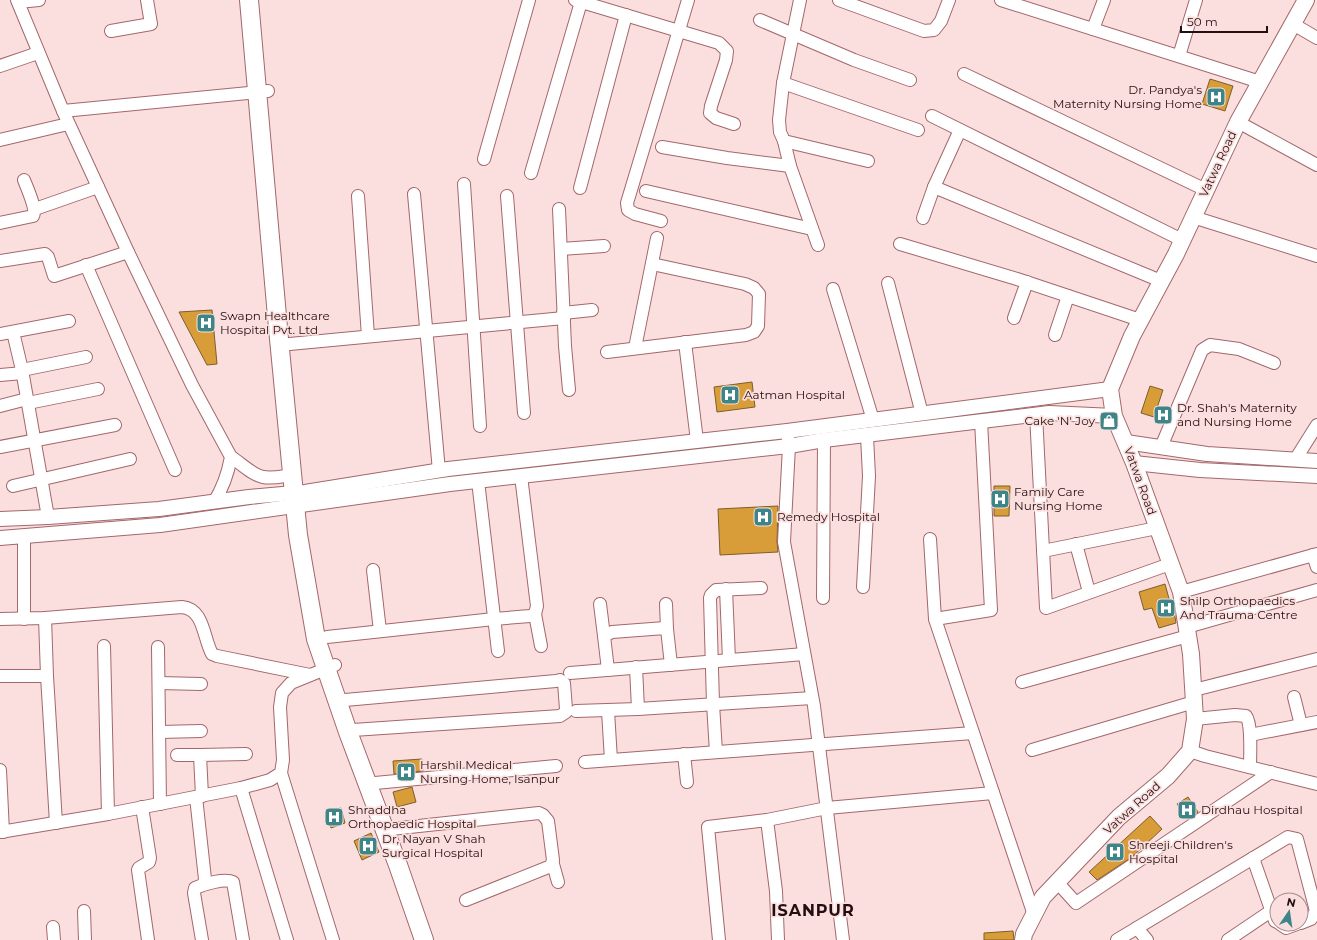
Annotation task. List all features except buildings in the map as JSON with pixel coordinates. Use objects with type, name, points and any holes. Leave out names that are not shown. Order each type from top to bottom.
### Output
[{"type":"main road","points":[[249,0],[262,91],[300,499],[298,536],[316,639],[331,666],[345,700],[353,730],[375,783],[430,940]]},
{"type":"main road","points":[[260,0],[262,91]]},
{"type":"main road","name":"Vatwa Road","points":[[1022,940],[1043,897],[1119,817],[1168,776],[1190,750],[1196,720],[1191,654],[1181,592],[1134,463],[1114,416],[1110,389],[1132,336],[1182,240],[1238,122],[1306,0]]},
{"type":"main road","points":[[285,344],[292,475],[309,534],[331,666],[348,732],[398,865],[424,940]]},
{"type":"street","points":[[39,0],[17,1],[68,124],[192,385],[231,457],[263,477],[272,478],[292,475]]},
{"type":"street","points":[[112,31],[151,24],[147,0]]},
{"type":"street","points":[[484,159],[529,0]]},
{"type":"street","points":[[661,220],[635,214],[628,210],[627,203],[688,0]]},
{"type":"street","points":[[800,0],[783,83],[779,120],[780,132],[784,141],[790,166],[818,245]]},
{"type":"street","points":[[839,0],[924,31],[934,30],[941,21],[949,0]]},
{"type":"street","points":[[1001,0],[1260,82]]},
{"type":"street","points":[[1093,29],[1104,0]]},
{"type":"street","points":[[1179,56],[1196,0]]},
{"type":"street","points":[[531,173],[578,1],[719,43],[727,50],[726,60],[710,113],[716,118],[734,124]]},
{"type":"street","points":[[580,188],[626,15]]},
{"type":"street","points":[[760,20],[854,60],[910,80]]},
{"type":"street","points":[[1292,24],[1317,38]]},
{"type":"street","points":[[0,66],[38,53]]},
{"type":"street","points":[[964,74],[1206,190]]},
{"type":"street","points":[[783,83],[918,130]]},
{"type":"street","points":[[63,111],[262,91]]},
{"type":"street","points":[[932,116],[1182,240]]},
{"type":"street","points":[[1238,122],[1317,165]]},
{"type":"street","points":[[0,140],[68,124]]},
{"type":"street","points":[[923,218],[934,187],[960,130]]},
{"type":"street","points":[[784,141],[868,161]]},
{"type":"street","points":[[662,147],[727,158],[790,166]]},
{"type":"street","points":[[0,223],[34,216],[35,209],[24,180]]},
{"type":"street","points":[[464,184],[480,426]]},
{"type":"street","points":[[35,209],[98,187]]},
{"type":"street","points":[[934,187],[1161,281]]},
{"type":"street","points":[[646,191],[812,229]]},
{"type":"street","points":[[414,194],[439,471]]},
{"type":"street","points":[[358,196],[368,336]]},
{"type":"street","points":[[507,196],[524,413]]},
{"type":"street","points":[[559,209],[569,390]]},
{"type":"street","points":[[1193,217],[1317,256]]},
{"type":"street","points":[[635,348],[657,238]]},
{"type":"street","points":[[900,244],[1027,282],[1140,320]]},
{"type":"street","points":[[561,250],[604,246]]},
{"type":"street","points":[[0,260],[45,254],[48,257],[54,276],[128,252]]},
{"type":"street","points":[[607,352],[746,335],[754,332],[758,326],[759,294],[754,288],[744,284],[652,264]]},
{"type":"street","points":[[86,265],[175,470]]},
{"type":"street","points":[[1014,318],[1027,282]]},
{"type":"street","points":[[888,283],[922,414]]},
{"type":"street","points":[[833,289],[873,420]]},
{"type":"street","points":[[1055,335],[1068,296]]},
{"type":"street","points":[[285,344],[474,327],[592,310]]},
{"type":"street","points":[[0,334],[69,321]]},
{"type":"street","points":[[13,332],[22,371],[48,517]]},
{"type":"street","points":[[685,342],[697,442]]},
{"type":"street","points":[[1161,447],[1202,350],[1210,345],[1239,349],[1274,363]]},
{"type":"street","points":[[0,375],[86,356]]},
{"type":"street","points":[[0,538],[160,525],[439,471],[697,442],[1110,389]]},
{"type":"street","points":[[0,406],[98,390]]},
{"type":"street","points":[[0,519],[159,509],[214,502],[300,499],[478,481],[789,446],[824,440],[867,436],[1036,414],[1050,413],[1114,416]]},
{"type":"street","points":[[1036,414],[1046,608],[1170,564]]},
{"type":"street","points":[[935,619],[991,610],[981,421]]},
{"type":"street","points":[[0,447],[116,425]]},
{"type":"street","points":[[1295,460],[1317,425]]},
{"type":"street","points":[[787,431],[789,446],[784,542],[819,744],[843,940]]},
{"type":"street","points":[[863,587],[869,476],[867,436]]},
{"type":"street","points":[[823,598],[824,440]]},
{"type":"street","points":[[1126,442],[1207,454],[1317,461]]},
{"type":"street","points":[[214,502],[226,479],[231,457]]},
{"type":"street","points":[[13,486],[130,460]]},
{"type":"street","points":[[1134,463],[1200,470],[1317,476]]},
{"type":"street","points":[[521,476],[537,606],[535,614],[541,646]]},
{"type":"street","points":[[478,481],[498,651]]},
{"type":"street","points":[[1043,552],[1157,528]]},
{"type":"street","points":[[24,536],[24,619]]},
{"type":"street","points":[[930,539],[935,619],[1034,915]]},
{"type":"street","points":[[1076,544],[1089,592]]},
{"type":"street","points":[[1181,592],[1315,555],[1317,567]]},
{"type":"street","points":[[373,570],[380,631]]},
{"type":"street","points":[[716,752],[711,661],[710,598],[716,590],[761,588]]},
{"type":"street","points":[[726,589],[729,660]]},
{"type":"street","points":[[1022,682],[1317,590]]},
{"type":"street","points":[[600,604],[608,670]]},
{"type":"street","points":[[666,604],[671,665]]},
{"type":"street","points":[[0,619],[45,618],[189,607],[195,611],[199,617],[212,654],[310,675]]},
{"type":"street","points":[[327,637],[530,616],[535,614]]},
{"type":"street","points":[[45,618],[56,822]]},
{"type":"street","points":[[604,636],[612,632],[665,628],[667,630]]},
{"type":"street","points":[[104,646],[108,814]]},
{"type":"street","points":[[158,647],[160,804]]},
{"type":"street","points":[[570,673],[804,654]]},
{"type":"street","points":[[1032,750],[1194,696],[1317,659]]},
{"type":"street","points":[[331,666],[291,683],[282,693],[280,707],[283,760],[281,773],[333,940]]},
{"type":"street","points":[[636,667],[638,709]]},
{"type":"street","points":[[0,676],[47,676]]},
{"type":"street","points":[[345,700],[560,680],[564,684],[566,712],[560,716],[353,730]]},
{"type":"street","points":[[159,683],[201,684]]},
{"type":"street","points":[[1294,697],[1301,725]]},
{"type":"street","points":[[576,711],[638,709],[812,698]]},
{"type":"street","points":[[608,710],[611,760]]},
{"type":"street","points":[[1196,720],[1235,715],[1246,716],[1248,719],[1250,735],[1250,767]]},
{"type":"street","points":[[1250,735],[1317,722]]},
{"type":"street","points":[[159,732],[201,731]]},
{"type":"street","points":[[585,762],[973,733]]},
{"type":"street","points":[[1190,750],[1205,756],[1317,784]]},
{"type":"street","points":[[177,755],[246,754]]},
{"type":"street","points":[[684,754],[688,782]]},
{"type":"street","points":[[200,755],[199,796],[205,879],[204,884]]},
{"type":"street","points":[[375,783],[556,766]]},
{"type":"street","points":[[0,770],[1,832],[108,814],[241,788],[270,780],[281,773]]},
{"type":"street","points":[[1057,882],[1076,903],[1272,772]]},
{"type":"street","points":[[241,788],[287,940]]},
{"type":"street","points":[[719,940],[708,827],[767,820],[827,808],[993,794]]},
{"type":"street","points":[[142,807],[150,858],[149,862],[138,868],[138,870],[148,940]]},
{"type":"street","points":[[391,829],[539,813],[544,815],[548,821],[553,864],[558,882]]},
{"type":"street","points":[[767,820],[776,891],[778,940]]},
{"type":"street","points":[[1117,940],[1288,837],[1297,840],[1316,911],[1311,920],[1309,921]]},
{"type":"street","points":[[1253,858],[1269,905]]},
{"type":"street","points":[[466,900],[548,868],[553,864]]},
{"type":"street","points":[[202,940],[194,890],[195,888],[204,884],[229,880],[233,882],[243,940]]},
{"type":"street","points":[[84,911],[85,940]]},
{"type":"street","points":[[1228,940],[1269,912]]},
{"type":"street","points":[[54,927],[54,940]]},
{"type":"street","points":[[1137,928],[1147,940]]},
{"type":"place","name":"Dr. Pandya's Maternity Nursing Home","points":[[1216,97]]},
{"type":"place","name":"Swapn Healthcare Hospital Pvt. Ltd","points":[[206,323]]},
{"type":"place","name":"Aatman Hospital","points":[[730,395]]},
{"type":"place","name":"Dr. Shah's Maternity and Nursing Home","points":[[1163,415]]},
{"type":"place","name":"Cake 'N' Joy","points":[[1109,421]]},
{"type":"place","name":"Family Care Nursing Home","points":[[1000,499]]},
{"type":"place","name":"Remedy Hospital","points":[[763,517]]},
{"type":"place","name":"Shilp Orthopaedics And Trauma Centre","points":[[1166,608]]},
{"type":"place","name":"Harshil Medical Nursing Home, Isanpur","points":[[406,772]]},
{"type":"place","name":"Dirdhau Hospital","points":[[1187,810]]},
{"type":"place","name":"Shraddha Orthopaedic Hospital","points":[[334,817]]},
{"type":"place","name":"Dr, Nayan V Shah Surgical Hospital","points":[[368,846]]},
{"type":"place","name":"Shreeji Children's Hospital","points":[[1115,852]]},
{"type":"district","name":"ISANPUR","points":[[813,910]]}]
